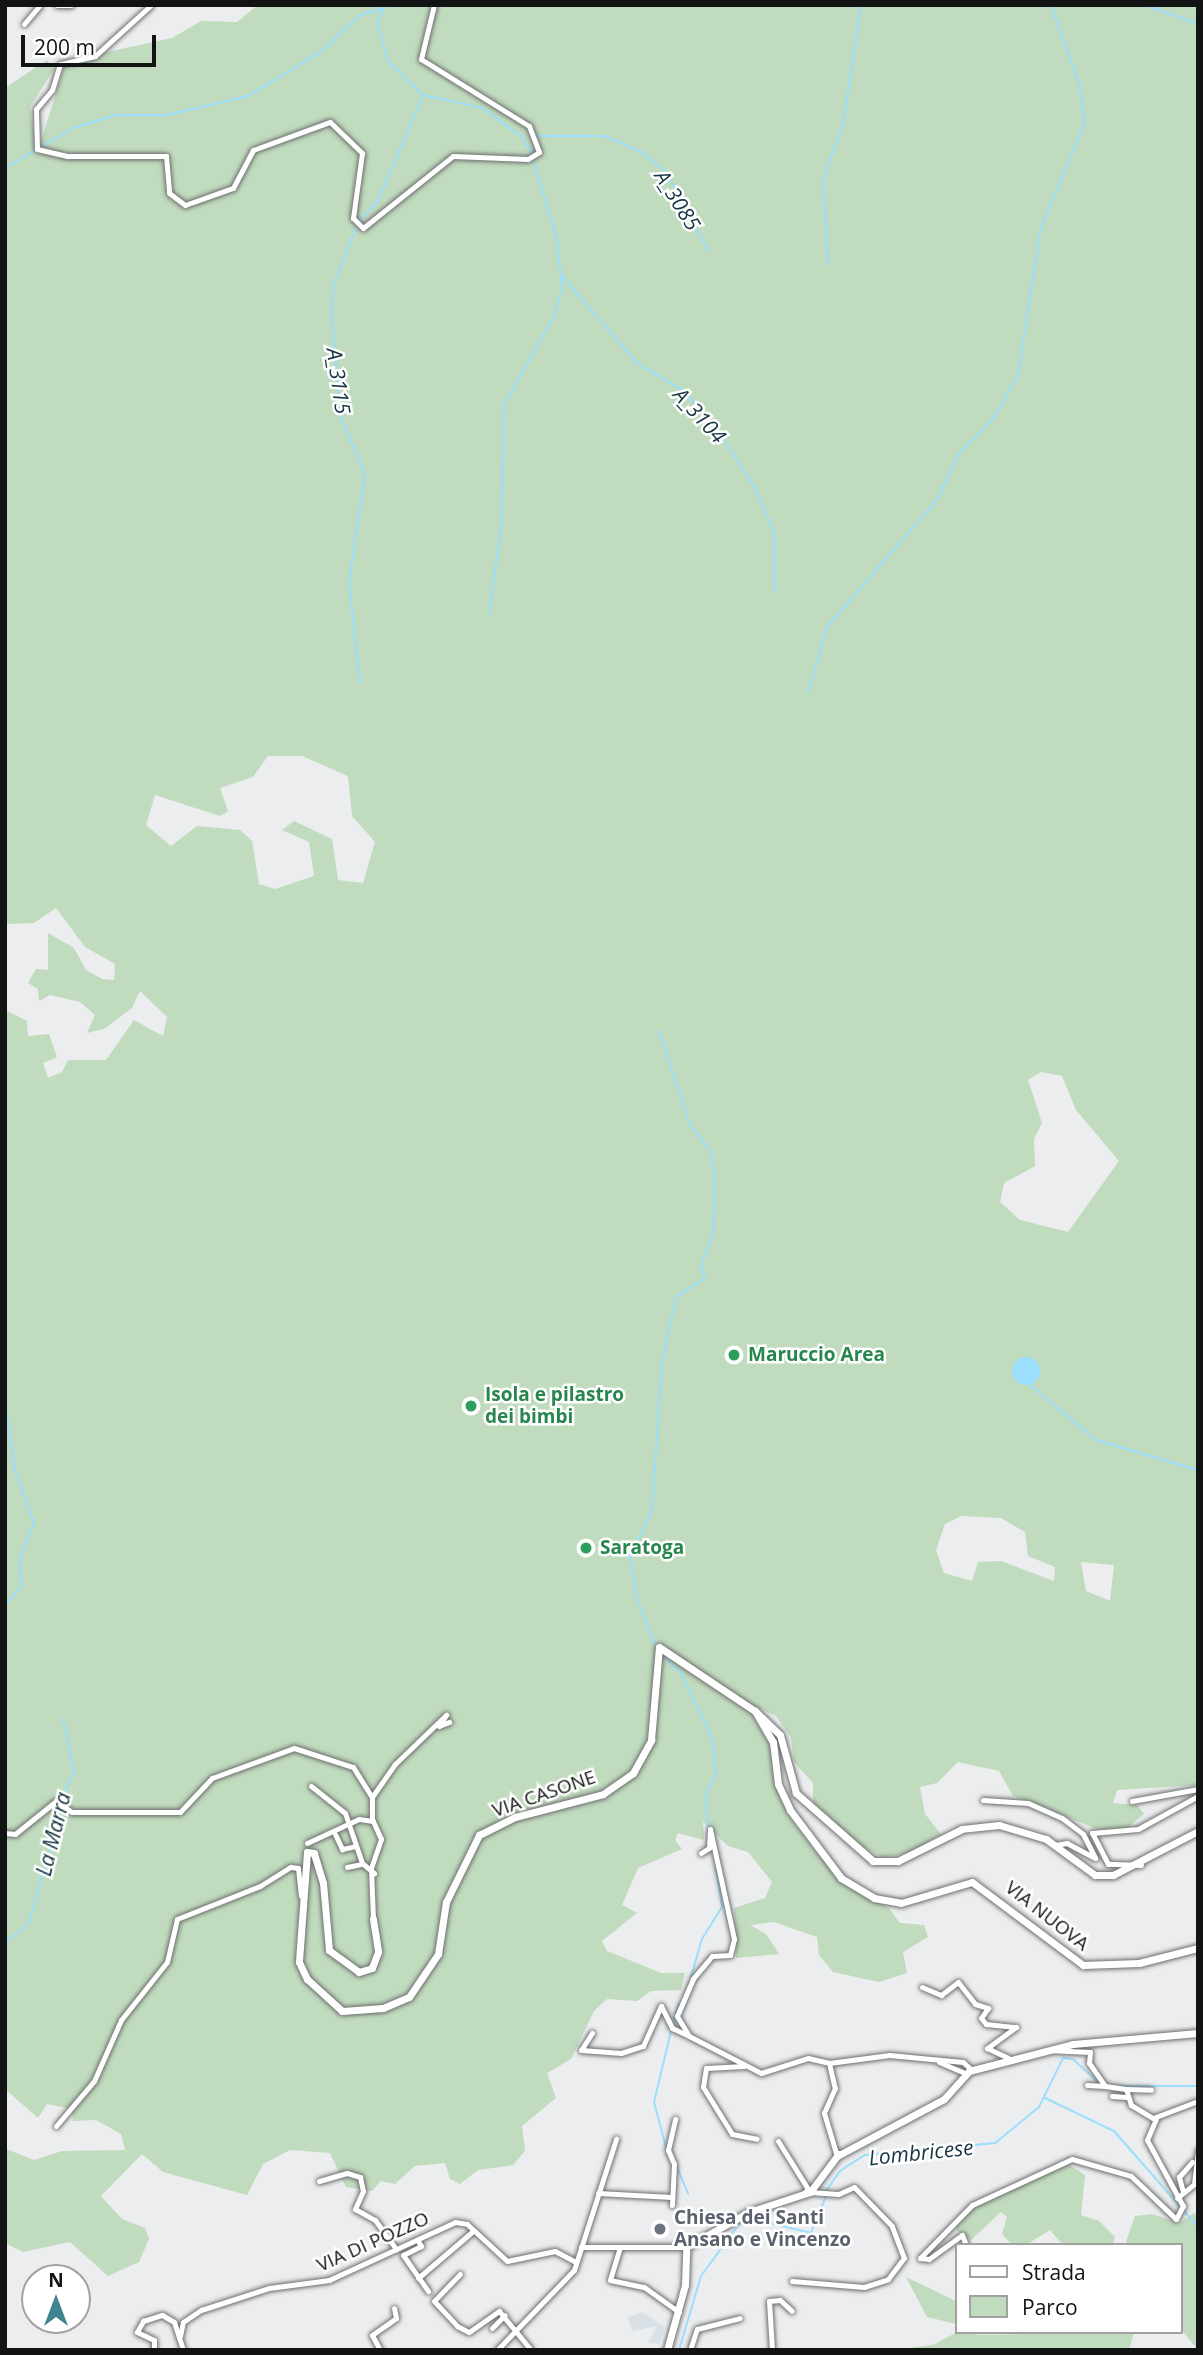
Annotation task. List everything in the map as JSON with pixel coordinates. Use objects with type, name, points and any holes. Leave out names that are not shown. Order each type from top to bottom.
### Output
[{"type":"street","points":[[24,24],[40,5]]},
{"type":"street","points":[[57,5],[71,5]]},
{"type":"street","points":[[151,5],[95,56],[60,64],[52,90],[36,109],[37,149],[68,156],[166,156],[169,193],[185,205],[233,188],[253,150],[330,122],[362,153],[354,218],[363,228],[453,156],[528,159],[539,152],[529,126],[421,59],[434,5]]},
{"type":"street","name":"VIA CASONE","points":[[372,1797],[373,1821],[382,1839],[374,1873],[373,1919],[378,1952],[372,1968],[359,1972],[329,1950],[323,1883],[310,1849],[301,1896],[299,1962],[327,2001],[342,2011],[363,2011],[409,1997],[438,1954],[446,1902],[479,1835],[516,1817],[603,1794],[633,1773],[651,1740],[656,1649],[755,1711]]},
{"type":"street","points":[[755,1711],[780,1735],[796,1793],[865,1858],[898,1861],[962,1829],[999,1825],[1025,1829],[1055,1845],[1095,1875],[1141,1865],[1198,1831]]},
{"type":"street","name":"VIA NUOVA","points":[[755,1711],[773,1742],[778,1784],[790,1810],[841,1878],[874,1898],[901,1903],[972,1882],[1083,1965],[1139,1963],[1198,1948]]},
{"type":"street","points":[[5,1833],[22,1829],[56,1801],[72,1812],[180,1812],[212,1778],[294,1748],[353,1768],[372,1797],[394,1764],[446,1714],[439,1726],[449,1722]]},
{"type":"street","points":[[310,1786],[345,1813],[365,1867],[374,1873]]},
{"type":"street","points":[[1132,1801],[1198,1789]]},
{"type":"street","points":[[1141,1865],[1108,1864],[1092,1833],[1138,1829],[1198,1796]]},
{"type":"street","points":[[983,1800],[1028,1803],[1062,1818],[1083,1834],[1095,1858],[1067,1843],[1055,1845]]},
{"type":"street","points":[[307,1843],[335,1834],[349,1825],[373,1821]]},
{"type":"street","points":[[689,2036],[677,2016],[693,1979],[712,1956],[730,1955],[734,1939],[708,1829],[710,1844],[701,1853]]},
{"type":"street","points":[[335,1834],[342,1849],[356,1846]]},
{"type":"street","points":[[56,2126],[94,2081],[121,2020],[167,1962],[177,1919],[291,1867],[298,1868],[301,1896]]},
{"type":"street","points":[[347,1867],[365,1867]]},
{"type":"street","points":[[922,1986],[941,1995],[958,1982],[975,2004],[988,2008],[981,2018],[986,2024],[1016,2027],[987,2048],[1008,2058]]},
{"type":"street","points":[[592,2033],[581,2050],[621,2053],[643,2046],[661,2006],[673,2029],[761,2073],[808,2058],[829,2063],[861,2056],[937,2061],[969,2072]]},
{"type":"street","points":[[806,2193],[842,2153],[944,2099],[969,2072],[1008,2058],[1047,2050],[1198,2033]]},
{"type":"street","points":[[1047,2050],[1090,2052],[1089,2063],[1105,2086]]},
{"type":"street","points":[[829,2063],[835,2088],[824,2113],[836,2153],[842,2153]]},
{"type":"street","points":[[744,2066],[706,2068],[703,2087],[732,2134],[757,2139]]},
{"type":"street","points":[[1087,2085],[1151,2090]]},
{"type":"street","points":[[1126,2089],[1126,2096]]},
{"type":"street","points":[[1112,2096],[1126,2096],[1156,2119]]},
{"type":"street","points":[[965,2243],[962,2235],[929,2259],[920,2258],[972,2205],[1072,2159],[1131,2176],[1176,2219],[1182,2210],[1150,2151],[1149,2126],[1156,2119],[1198,2101]]},
{"type":"street","points":[[672,2204],[675,2119]]},
{"type":"street","points":[[497,2350],[568,2279],[616,2139]]},
{"type":"street","points":[[778,2141],[808,2189],[806,2193]]},
{"type":"street","points":[[1183,2192],[1179,2177],[1198,2150]]},
{"type":"street","points":[[1177,2197],[1194,2184],[1192,2162]]},
{"type":"street","points":[[318,2181],[347,2173],[360,2178],[363,2191],[355,2208],[375,2220],[396,2249]]},
{"type":"street","points":[[580,2247],[686,2247],[749,2212],[806,2193],[827,2194],[854,2187],[892,2226],[903,2263],[888,2279],[856,2289],[792,2281]]},
{"type":"street","points":[[598,2193],[672,2197]]},
{"type":"street","name":"VIA DI POZZO","points":[[180,2336],[183,2322],[201,2310],[270,2288],[316,2284],[458,2221],[473,2231]]},
{"type":"street","points":[[418,2278],[473,2231],[507,2261],[555,2251],[576,2262]]},
{"type":"street","points":[[418,2241],[421,2246],[403,2255],[428,2291]]},
{"type":"street","points":[[620,2247],[610,2280],[645,2287],[679,2312]]},
{"type":"street","points":[[667,2350],[679,2312],[686,2247]]},
{"type":"street","points":[[460,2274],[434,2301],[464,2333],[486,2314],[505,2315],[531,2350]]},
{"type":"street","points":[[772,2350],[769,2301],[780,2300],[792,2311]]},
{"type":"street","points":[[380,2350],[372,2335],[396,2318],[394,2308]]},
{"type":"street","points":[[492,2328],[505,2315]]},
{"type":"street","points":[[154,2350],[154,2340],[137,2332],[143,2321],[167,2316],[180,2336],[183,2350]]},
{"type":"street","points":[[690,2350],[697,2329],[740,2318]]},
{"type":"shaded area","points":[[642,2312],[665,2327],[659,2344],[648,2343],[657,2326],[632,2331],[628,2318]]},
{"type":"green space","points":[[258,5],[1198,5],[1198,1785],[1117,1790],[1113,1803],[1137,1805],[1144,1814],[1126,1829],[1097,1829],[1013,1796],[999,1771],[958,1762],[937,1783],[920,1787],[925,1814],[941,1834],[911,1852],[883,1858],[851,1840],[813,1805],[813,1783],[794,1762],[791,1738],[776,1716],[756,1707],[752,1713],[771,1748],[775,1783],[788,1816],[841,1883],[889,1908],[900,1923],[924,1925],[928,1937],[903,1952],[907,1973],[879,1982],[833,1972],[819,1955],[817,1937],[774,1922],[750,1925],[766,1934],[779,1954],[736,1958],[734,1908],[765,1898],[772,1882],[748,1852],[728,1846],[703,1822],[704,1840],[678,1833],[675,1840],[682,1849],[638,1868],[622,1905],[637,1913],[602,1941],[607,1951],[661,1973],[685,1973],[681,1990],[651,1991],[637,2001],[607,1999],[594,2011],[571,2059],[547,2073],[556,2098],[522,2126],[525,2151],[513,2165],[478,2170],[460,2184],[450,2179],[445,2163],[415,2166],[395,2184],[381,2181],[372,2191],[346,2187],[330,2153],[290,2150],[263,2164],[247,2195],[163,2172],[142,2154],[101,2196],[122,2219],[145,2228],[149,2239],[139,2262],[108,2276],[70,2242],[23,2252],[5,2243],[6,2149],[34,2160],[62,2151],[125,2150],[121,2134],[96,2120],[73,2121],[72,2109],[47,2104],[38,2118],[5,2089],[5,1010],[27,1021],[28,1036],[49,1034],[57,1057],[43,1063],[48,1078],[62,1072],[68,1060],[106,1060],[134,1020],[163,1036],[167,1017],[140,991],[132,1008],[104,1029],[87,1033],[95,1015],[80,1002],[50,995],[39,1001],[38,989],[28,983],[36,969],[48,970],[48,933],[74,948],[86,970],[102,979],[114,980],[115,964],[85,947],[56,908],[34,923],[5,924],[5,88],[47,60],[54,69],[30,107],[37,154],[66,61],[172,38],[201,21],[237,22]],"holes":[[[268,756],[302,756],[348,776],[352,816],[375,842],[363,883],[338,880],[332,839],[294,821],[282,830],[309,842],[314,876],[275,889],[259,884],[252,841],[240,830],[197,826],[171,846],[146,825],[155,795],[220,816],[228,811],[220,788],[253,777]],[[1041,1072],[1062,1076],[1076,1110],[1119,1161],[1068,1232],[1020,1220],[1000,1202],[1004,1183],[1035,1166],[1034,1139],[1042,1123],[1028,1080]],[[961,1516],[1001,1518],[1025,1532],[1028,1556],[1055,1567],[1054,1581],[1001,1561],[978,1562],[972,1581],[944,1573],[936,1550],[945,1524]],[[1081,1562],[1114,1565],[1110,1601],[1086,1591]]]},
{"type":"green space","points":[[1066,2163],[1085,2175],[1081,2215],[1099,2221],[1115,2237],[1114,2243],[1061,2243],[1050,2230],[1029,2243],[1010,2243],[1002,2234],[1007,2217],[1001,2212],[971,2240],[956,2230],[958,2219]]},
{"type":"green space","points":[[1194,2213],[1198,2215],[1198,2350],[1182,2330],[1182,2243],[1126,2243],[1135,2216],[1152,2214],[1179,2223]]},
{"type":"green space","points":[[906,2277],[954,2300],[954,2324],[927,2317]]},
{"type":"green space","points":[[954,2334],[1133,2334],[1129,2350],[891,2350],[933,2345]]},
{"type":"water","points":[[1026,1357],[1036,1361],[1040,1371],[1036,1381],[1026,1385],[1016,1381],[1012,1371],[1016,1361]]},
{"type":"waterway","points":[[386,5],[377,22],[388,61],[423,95],[482,108],[522,137],[532,153]]},
{"type":"waterway","points":[[828,265],[823,179],[843,125],[861,5]]},
{"type":"waterway","points":[[808,693],[827,627],[937,500],[958,455],[993,419],[1018,375],[1041,227],[1085,123],[1079,83],[1051,5]]},
{"type":"waterway","points":[[1145,5],[1198,24]]},
{"type":"waterway","points":[[39,148],[73,128],[116,115],[167,115],[248,96],[322,51],[360,15],[385,8]]},
{"type":"waterway","name":"A_3115","points":[[360,220],[378,201],[423,95]]},
{"type":"waterway","name":"A_3085","points":[[536,136],[604,136],[642,152],[666,172],[708,250]]},
{"type":"waterway","points":[[5,168],[34,151]]},
{"type":"waterway","points":[[489,614],[502,521],[504,405],[554,316],[562,288],[557,240],[533,159]]},
{"type":"waterway","name":"A_3115","points":[[357,225],[333,286],[332,320],[341,418],[365,474],[349,582],[360,683]]},
{"type":"waterway","name":"A_3104","points":[[562,276],[637,363],[684,391],[721,435],[754,486],[775,534],[775,591]]},
{"type":"waterway","points":[[656,1646],[637,1599],[630,1556],[652,1510],[662,1362],[676,1297],[705,1278],[701,1266],[713,1233],[715,1176],[710,1150],[690,1125],[659,1031]]},
{"type":"waterway","points":[[1029,1384],[1096,1440],[1198,1470]]},
{"type":"waterway","points":[[5,1400],[15,1470],[34,1523],[20,1557],[21,1587],[5,1605]]},
{"type":"waterway","points":[[662,1656],[681,1673],[712,1738],[716,1774],[706,1794],[708,1828]]},
{"type":"waterway","name":"La Marra","points":[[60,1801],[74,1772],[63,1719]]},
{"type":"waterway","name":"La Marra","points":[[5,1943],[29,1923],[61,1807]]},
{"type":"waterway","points":[[691,1977],[702,1939],[722,1907],[716,1867]]},
{"type":"waterway","points":[[672,2025],[679,2004]]},
{"type":"waterway","points":[[668,2155],[654,2102],[671,2031]]},
{"type":"waterway","name":"Lombricese","points":[[826,2191],[840,2171],[865,2155],[995,2143],[1039,2107],[1063,2058],[1073,2059],[1099,2083]]},
{"type":"waterway","name":"Lombricese","points":[[1122,2086],[1198,2086]]},
{"type":"waterway","points":[[1045,2098],[1114,2131],[1198,2227]]},
{"type":"waterway","points":[[673,2158],[688,2194]]},
{"type":"waterway","name":"Lombricese","points":[[679,2350],[701,2276],[739,2224],[757,2220],[811,2233],[826,2196]]},
{"type":"place","name":"Maruccio Area","points":[[734,1355]]},
{"type":"place","name":"Isola e pilastro dei bimbi","points":[[471,1406]]},
{"type":"place","name":"Saratoga","points":[[586,1548]]},
{"type":"place","name":"Chiesa dei Santi Ansano e Vincenzo","points":[[660,2229]]}]
